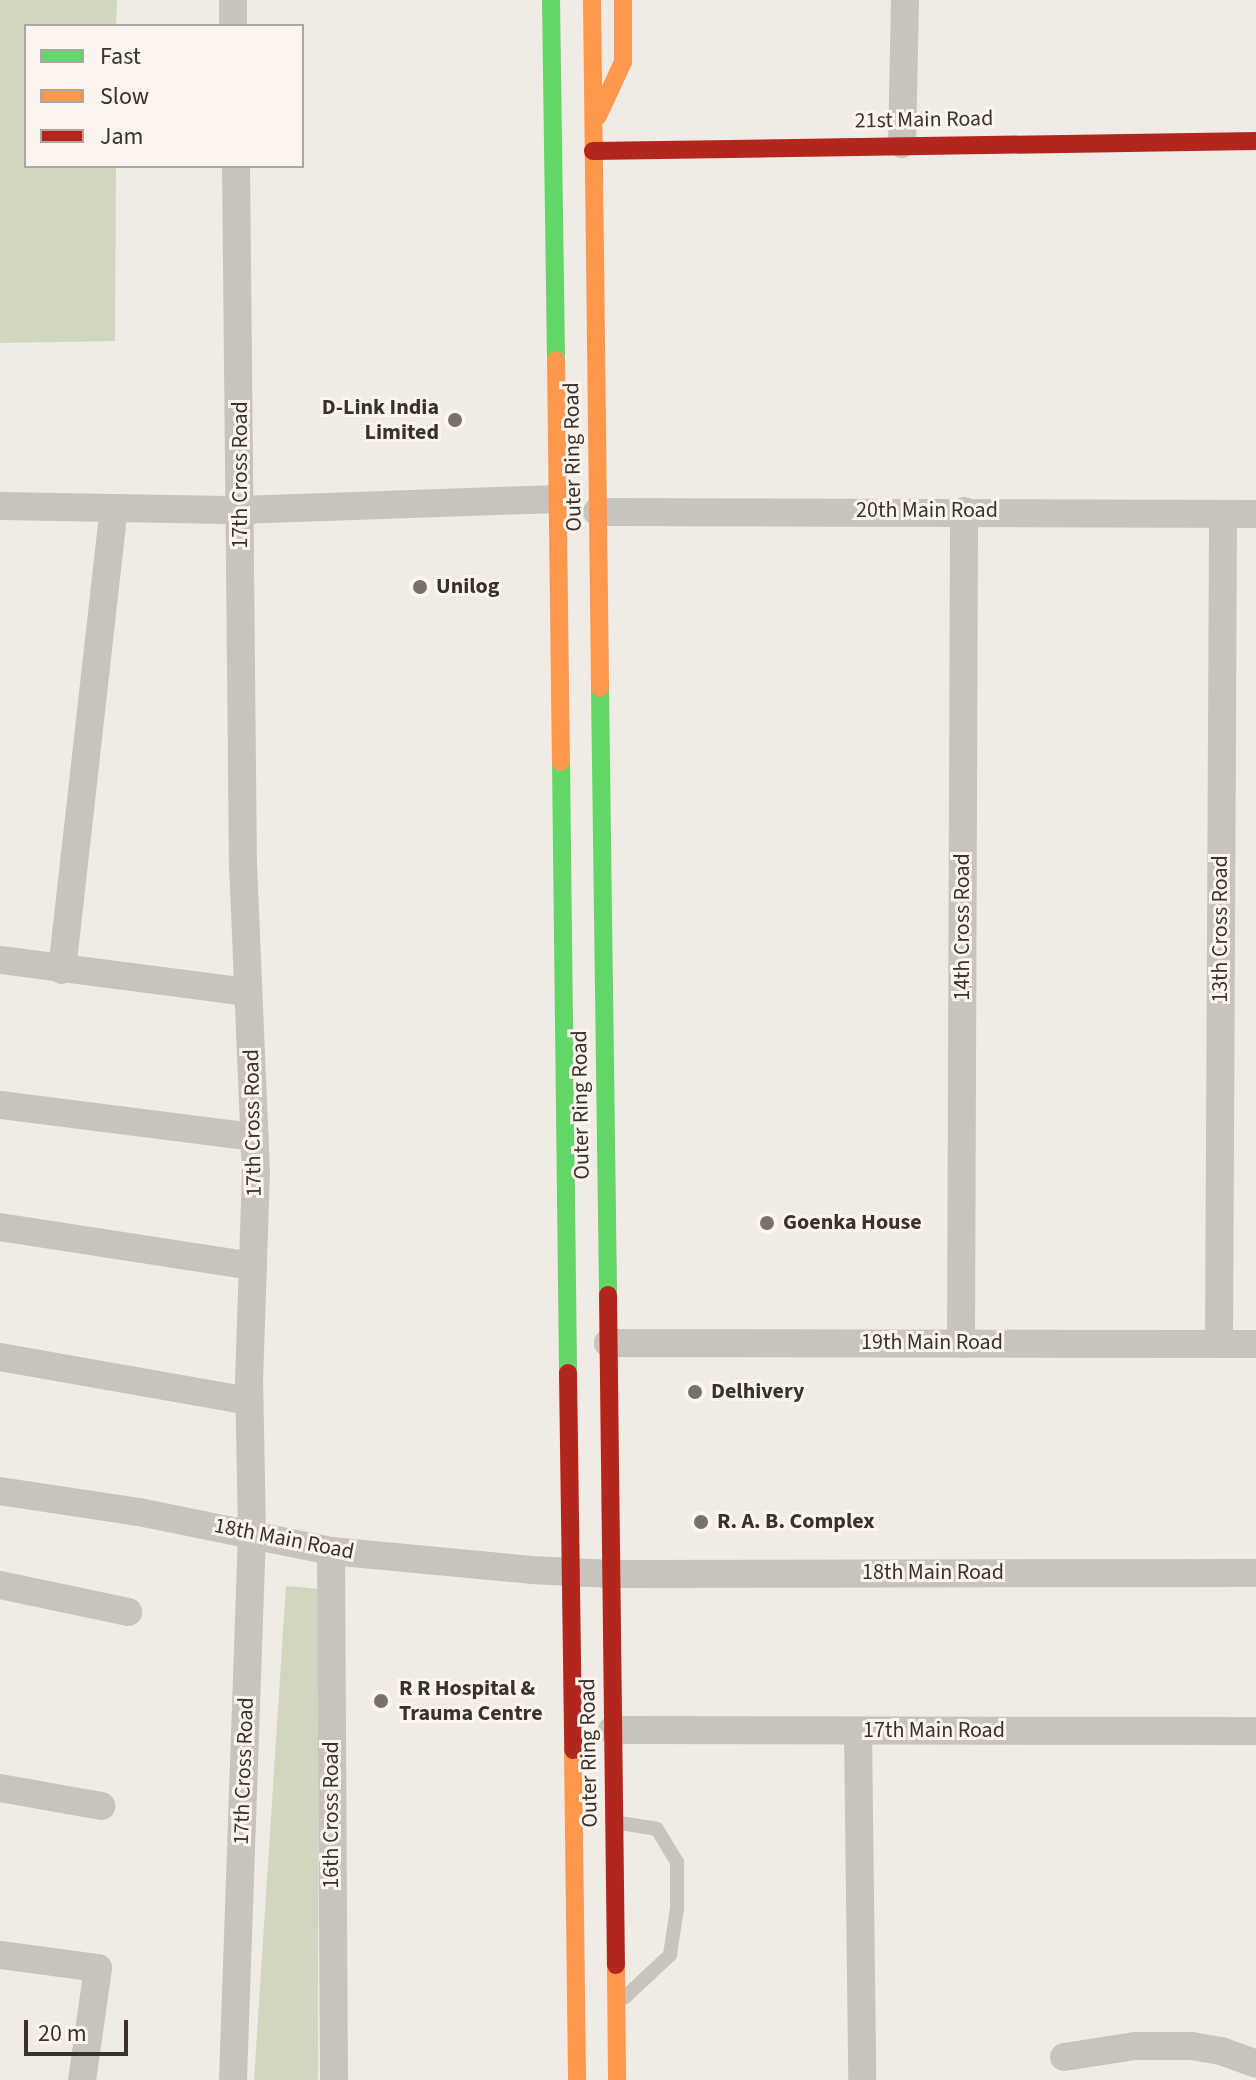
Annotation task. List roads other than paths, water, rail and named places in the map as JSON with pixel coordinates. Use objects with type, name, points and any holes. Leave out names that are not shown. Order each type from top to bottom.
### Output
[{"type":"main road","points":[[551,0],[553,131]]},
{"type":"main road","name":"Outer Ring Road","points":[[592,0],[617,2080]]},
{"type":"main road","points":[[592,129],[623,62],[623,0]]},
{"type":"main road","points":[[533,44],[553,131]]},
{"type":"main road","name":"Outer Ring Road","points":[[553,131],[577,2080]]},
{"type":"main road","name":"21st Main Road","points":[[593,151],[1256,141]]},
{"type":"street","points":[[233,0],[233,24]]},
{"type":"street","points":[[902,144],[905,0]]},
{"type":"street","name":"17th Cross Road","points":[[233,2080],[252,1532],[249,1401],[255,1137],[243,868],[236,168]]},
{"type":"street","points":[[0,506],[241,510],[557,499]]},
{"type":"street","points":[[62,970],[114,509]]},
{"type":"street","name":"14th Cross Road","points":[[961,1344],[964,511]]},
{"type":"street","name":"20th Main Road","points":[[597,512],[1256,514]]},
{"type":"street","name":"13th Cross Road","points":[[1219,1344],[1223,514]]},
{"type":"street","points":[[0,960],[248,992]]},
{"type":"street","points":[[0,1105],[255,1137]]},
{"type":"street","points":[[0,1227],[253,1266]]},
{"type":"street","name":"19th Main Road","points":[[608,1343],[1256,1344]]},
{"type":"street","points":[[0,1357],[249,1401]]},
{"type":"street","name":"18th Main Road","points":[[0,1491],[252,1532],[331,1551],[570,1572],[1256,1573]]},
{"type":"street","name":"16th Cross Road","points":[[331,1551],[334,2080]]},
{"type":"street","points":[[0,1585],[128,1612]]},
{"type":"street","name":"17th Main Road","points":[[612,1730],[1256,1731]]},
{"type":"street","points":[[858,1731],[862,2080]]},
{"type":"street","points":[[0,1788],[101,1806]]},
{"type":"street","points":[[0,1955],[98,1968],[82,2080]]},
{"type":"street","points":[[1064,2057],[1135,2046],[1192,2046],[1221,2051],[1256,2064]]},
{"type":"lane","points":[[613,1822],[657,1829],[677,1862],[677,1908],[670,1955],[616,2005]]},
{"type":"place","name":"D-Link India Limited","points":[[455,420]]},
{"type":"place","name":"Unilog","points":[[420,587]]},
{"type":"place","name":"Goenka House","points":[[767,1223]]},
{"type":"place","name":"Delhivery","points":[[695,1392]]},
{"type":"place","name":"R. A. B. Complex","points":[[701,1522]]},
{"type":"place","name":"R R Hospital & Trauma Centre","points":[[381,1701]]}]
